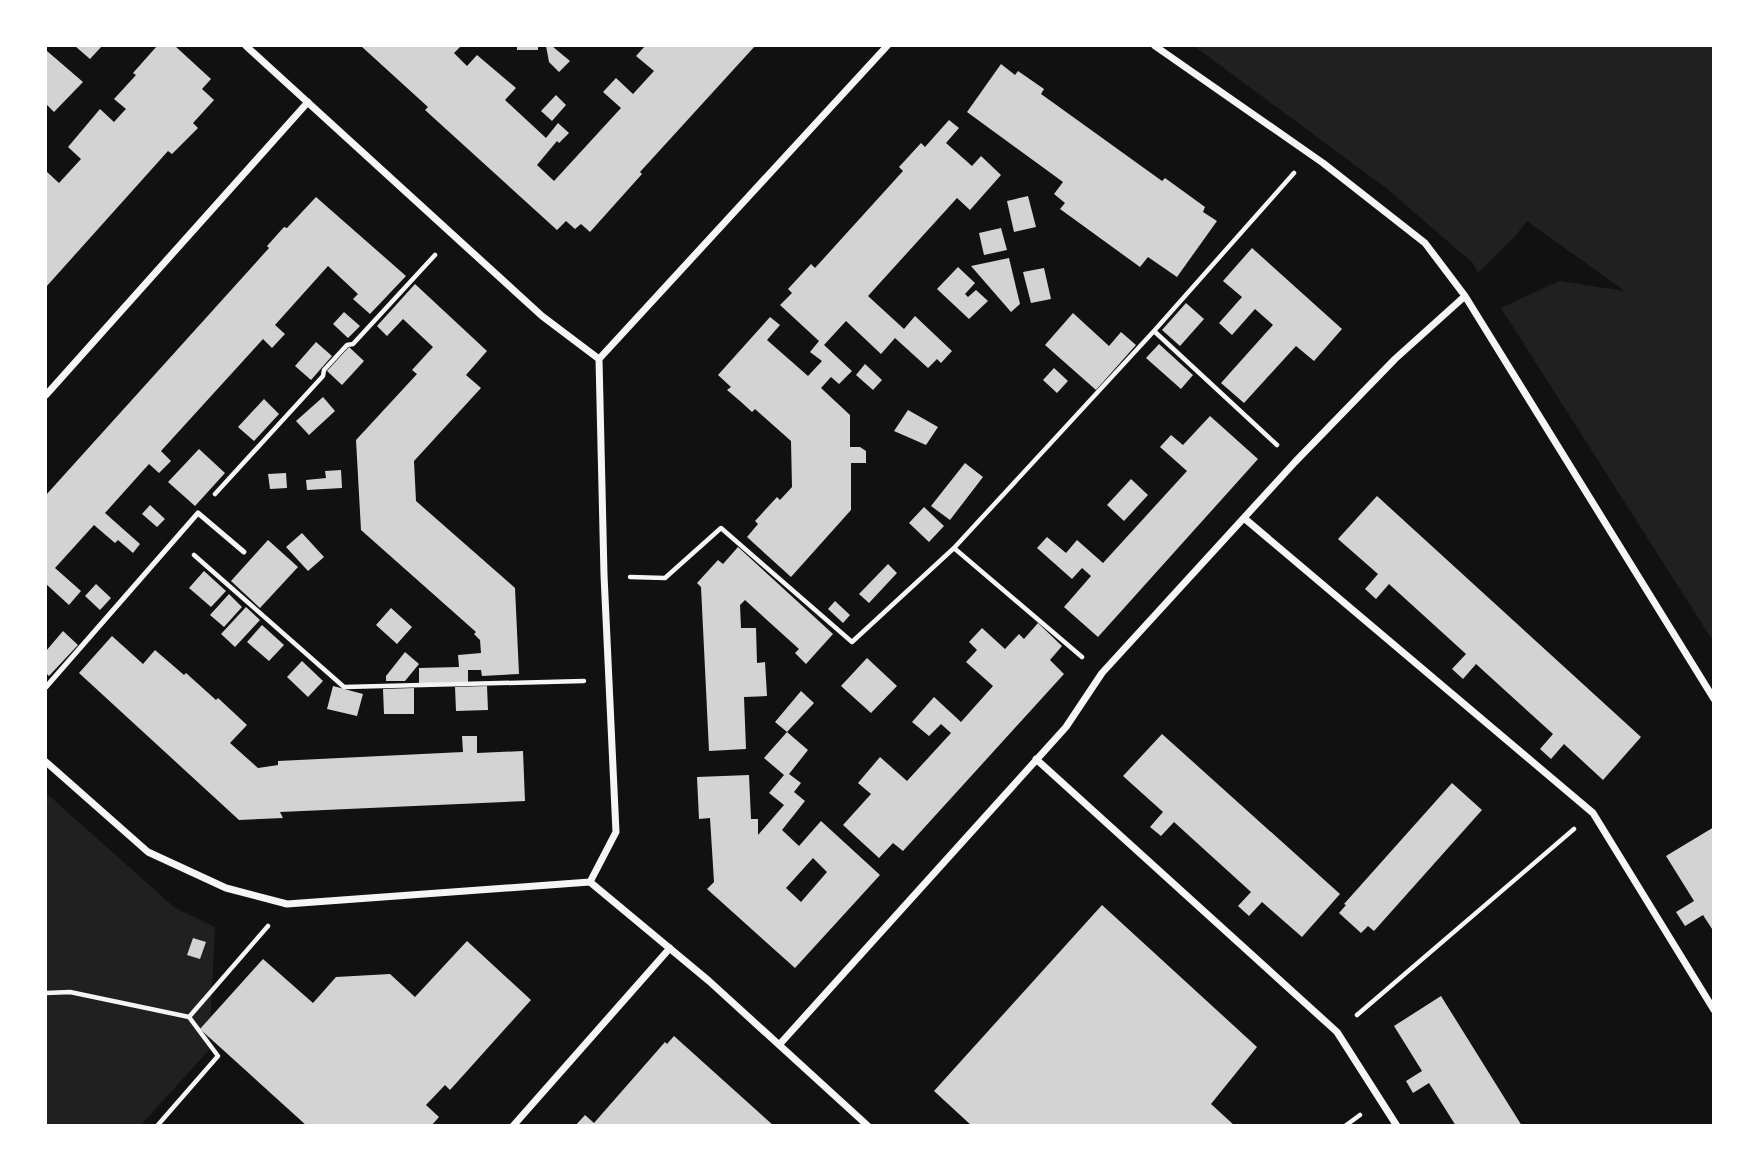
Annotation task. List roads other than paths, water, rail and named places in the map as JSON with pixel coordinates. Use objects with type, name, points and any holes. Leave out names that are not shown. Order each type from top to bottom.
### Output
[{"type":"street","points":[[246,46],[542,316],[599,359]]},
{"type":"street","points":[[590,883],[616,832],[604,575],[599,359],[887,46]]},
{"type":"street","points":[[1155,46],[1310,154],[1425,243],[1465,296],[1713,699]]},
{"type":"street","points":[[46,395],[308,102]]},
{"type":"street","points":[[779,1045],[1066,727],[1102,673],[1295,462],[1395,359],[1465,296]]},
{"type":"street","points":[[1244,518],[1593,813],[1713,1010]]},
{"type":"street","points":[[1036,759],[1337,1032],[1397,1125]]},
{"type":"street","points":[[46,762],[148,852],[226,888],[287,904],[590,883],[670,948],[868,1125]]},
{"type":"street","points":[[513,1125],[670,948]]},
{"type":"lane","points":[[46,687],[198,513],[244,552]]}]
